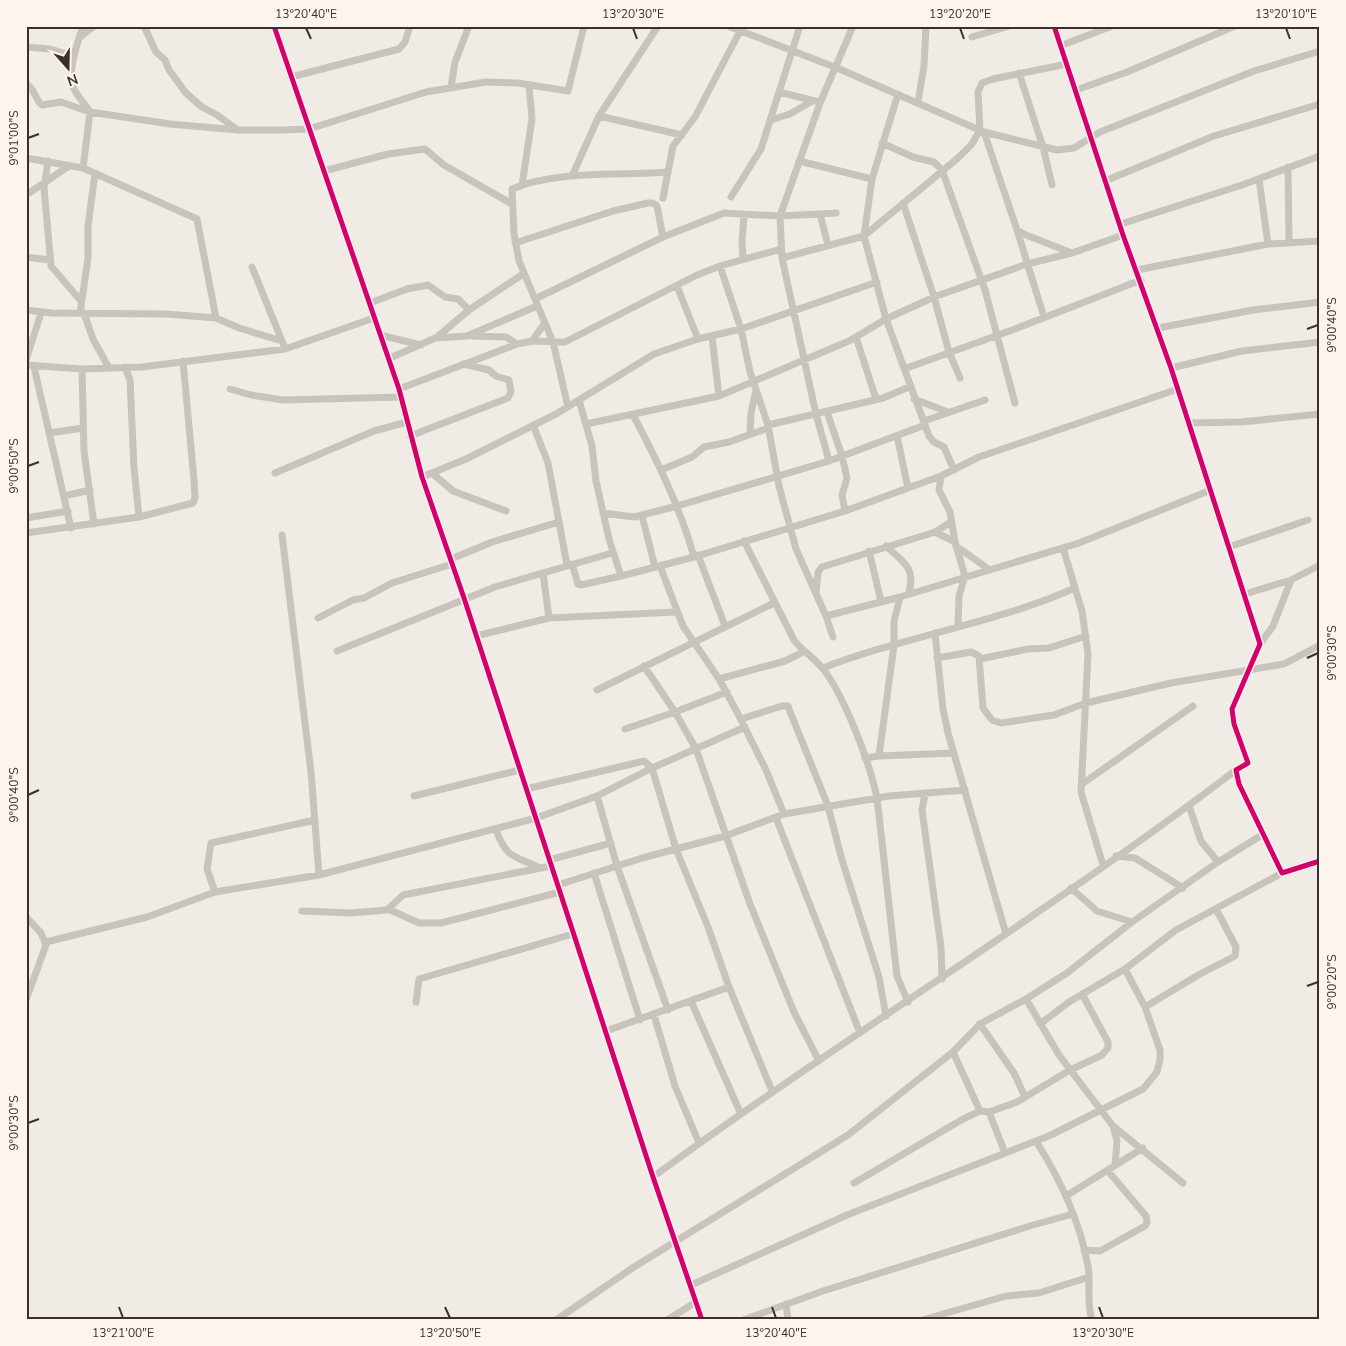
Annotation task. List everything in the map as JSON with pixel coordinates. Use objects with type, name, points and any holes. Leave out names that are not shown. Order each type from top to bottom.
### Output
[{"type":"street","points":[[83,26],[74,56],[73,87],[90,112],[83,168]]},
{"type":"street","points":[[80,38],[94,26]]},
{"type":"street","points":[[144,26],[156,52],[165,60],[169,70],[186,93],[202,107],[217,114],[238,130]]},
{"type":"street","points":[[274,26],[400,393],[422,476],[464,598],[652,1177],[702,1320]]},
{"type":"street","points":[[291,77],[399,49],[405,42],[410,26]]},
{"type":"street","points":[[450,87],[455,62],[469,26]]},
{"type":"street","points":[[26,84],[31,86],[38,102],[42,105],[61,102],[90,112],[170,124],[238,130],[309,129],[450,87],[486,82],[529,85],[565,92],[570,89],[584,26]]},
{"type":"street","points":[[572,176],[599,116],[658,26]]},
{"type":"street","points":[[728,26],[837,68],[982,131],[1058,150],[1074,148],[1105,130],[1228,81],[1285,61],[1320,52]]},
{"type":"street","points":[[731,197],[752,165],[771,120],[800,26]]},
{"type":"street","points":[[829,461],[816,414],[806,360],[782,258],[780,216],[800,161],[816,102],[837,68],[853,26]]},
{"type":"street","points":[[918,102],[924,66],[926,26]]},
{"type":"street","points":[[972,37],[1009,26]]},
{"type":"street","points":[[1054,26],[1123,235],[1172,368],[1260,644]]},
{"type":"street","points":[[1060,46],[1112,26]]},
{"type":"street","points":[[1076,90],[1127,72],[1235,26]]},
{"type":"street","points":[[663,198],[671,151],[715,82],[740,31]]},
{"type":"street","points":[[26,47],[46,48],[74,56]]},
{"type":"street","points":[[1044,318],[1018,230],[982,131],[978,92],[982,83],[1019,73],[1066,64]]},
{"type":"street","points":[[1019,73],[1043,147],[1052,185]]},
{"type":"street","points":[[522,185],[532,119],[529,85]]},
{"type":"street","points":[[779,92],[816,102]]},
{"type":"street","points":[[898,94],[872,179],[864,236],[886,319],[914,400],[933,441],[944,447],[954,470]]},
{"type":"street","points":[[771,120],[816,102]]},
{"type":"street","points":[[1105,181],[1214,136],[1320,104]]},
{"type":"street","points":[[599,116],[682,135]]},
{"type":"street","points":[[782,258],[864,236],[968,148],[982,131]]},
{"type":"street","points":[[882,143],[913,157],[934,162],[942,170],[982,280],[1015,403]]},
{"type":"street","points":[[324,171],[388,154],[425,149],[444,165],[512,204]]},
{"type":"street","points":[[1120,224],[1259,179],[1320,156]]},
{"type":"street","points":[[26,158],[83,168],[197,219],[216,318]]},
{"type":"street","points":[[48,161],[45,181],[50,260],[55,272],[81,301],[87,323],[109,368]]},
{"type":"street","points":[[800,161],[872,179]]},
{"type":"street","points":[[26,195],[69,166]]},
{"type":"street","points":[[1288,167],[1289,242]]},
{"type":"street","points":[[495,194],[522,185],[572,176],[667,172]]},
{"type":"street","points":[[81,301],[88,258],[88,226],[95,173]]},
{"type":"street","points":[[1259,179],[1268,244]]},
{"type":"street","points":[[512,189],[515,243],[523,274],[552,342],[568,407]]},
{"type":"street","points":[[515,243],[613,211],[648,202],[657,206],[663,238]]},
{"type":"street","points":[[902,204],[934,297],[949,352],[960,378]]},
{"type":"street","points":[[466,336],[536,303],[663,238],[724,213],[744,216],[780,216],[836,212]]},
{"type":"street","points":[[820,214],[828,246]]},
{"type":"street","points":[[743,258],[744,216]]},
{"type":"street","points":[[1018,230],[1072,253]]},
{"type":"street","points":[[586,424],[720,396],[755,386],[856,337],[886,319],[934,297],[1027,264],[1072,253],[1123,235]]},
{"type":"street","points":[[1137,270],[1268,244],[1320,241]]},
{"type":"street","points":[[230,388],[251,395],[283,400],[400,393],[462,364],[516,344],[532,341],[560,343],[571,339],[720,266],[743,258],[781,249]]},
{"type":"street","points":[[26,257],[50,260]]},
{"type":"street","points":[[720,266],[741,329],[744,351],[768,427],[777,476],[790,527],[801,563],[826,616],[833,637]]},
{"type":"street","points":[[252,267],[285,349]]},
{"type":"street","points":[[388,359],[436,338],[469,310],[523,274]]},
{"type":"street","points":[[904,369],[998,336],[1141,280]]},
{"type":"street","points":[[422,476],[474,456],[568,407],[624,370],[654,354],[698,339],[741,329],[877,282]]},
{"type":"street","points":[[370,303],[407,289],[428,285],[445,297],[458,299],[469,310]]},
{"type":"street","points":[[678,286],[698,339]]},
{"type":"street","points":[[1158,328],[1253,310],[1320,302]]},
{"type":"street","points":[[26,310],[41,313],[157,313],[216,318],[239,328],[282,341]]},
{"type":"street","points":[[26,360],[41,313]]},
{"type":"street","points":[[26,365],[82,369],[142,367],[285,349],[374,318]]},
{"type":"street","points":[[532,341],[544,324]]},
{"type":"street","points":[[380,335],[422,345]]},
{"type":"street","points":[[436,338],[502,336],[516,344]]},
{"type":"street","points":[[712,336],[720,396]]},
{"type":"street","points":[[856,337],[876,399]]},
{"type":"street","points":[[1172,368],[1201,359],[1242,351],[1320,342]]},
{"type":"street","points":[[26,533],[139,518],[185,507],[194,501],[184,361]]},
{"type":"street","points":[[410,436],[508,398],[511,392],[509,380],[496,376],[490,370],[462,364]]},
{"type":"street","points":[[34,367],[71,528]]},
{"type":"street","points":[[125,367],[130,380],[130,413],[139,518]]},
{"type":"street","points":[[130,380],[142,367]]},
{"type":"street","points":[[82,369],[83,428],[94,524]]},
{"type":"street","points":[[750,434],[755,386]]},
{"type":"street","points":[[661,470],[692,457],[704,447],[729,442],[768,427],[876,399],[909,386]]},
{"type":"street","points":[[533,425],[548,463],[569,564],[578,584],[581,585],[658,567],[845,511],[941,476],[979,457],[1178,389]]},
{"type":"street","points":[[579,400],[592,446],[596,481],[612,553],[621,576]]},
{"type":"street","points":[[914,400],[948,412]]},
{"type":"street","points":[[603,513],[629,517],[642,516],[677,506],[829,461],[897,436],[948,412],[985,400]]},
{"type":"street","points":[[827,412],[842,456],[847,481],[842,495],[845,511]]},
{"type":"street","points":[[1189,423],[1241,422],[1320,414]]},
{"type":"street","points":[[633,415],[677,506],[724,626]]},
{"type":"street","points":[[275,473],[374,431],[407,422]]},
{"type":"street","points":[[49,433],[83,428]]},
{"type":"street","points":[[897,436],[908,488]]},
{"type":"street","points":[[432,473],[453,491],[506,511]]},
{"type":"street","points":[[941,476],[939,490],[949,508],[965,576],[960,596],[958,626]]},
{"type":"street","points":[[64,496],[90,490]]},
{"type":"street","points":[[826,616],[900,597],[910,592],[1063,548],[1211,490]]},
{"type":"street","points":[[26,518],[68,511]]},
{"type":"street","points":[[642,516],[658,567],[676,612],[719,679],[741,719],[766,770],[784,814]]},
{"type":"street","points":[[1230,546],[1308,520]]},
{"type":"street","points":[[318,618],[353,600],[364,598],[392,583],[451,561],[492,542],[559,522]]},
{"type":"street","points":[[816,594],[820,569],[869,551],[935,532],[951,522]]},
{"type":"street","points":[[935,532],[956,544],[990,570]]},
{"type":"street","points":[[282,535],[315,820],[319,875]]},
{"type":"street","points":[[744,541],[774,603],[803,652],[822,668],[840,698],[865,758],[877,798],[897,976],[908,1002]]},
{"type":"street","points":[[886,546],[911,572],[913,578],[910,592]]},
{"type":"street","points":[[1063,548],[1082,611],[1086,636],[1083,798],[1103,866]]},
{"type":"street","points":[[869,551],[881,601]]},
{"type":"street","points":[[337,651],[464,598],[543,574],[569,564],[612,553]]},
{"type":"street","points":[[1244,594],[1291,580],[1320,565]]},
{"type":"street","points":[[543,574],[549,618]]},
{"type":"street","points":[[652,1177],[740,1112],[908,1002],[1248,763],[1234,724],[1232,709],[1260,644],[1274,626],[1291,580]]},
{"type":"street","points":[[822,668],[894,644],[1039,603],[1075,588]]},
{"type":"street","points":[[879,756],[894,644],[894,621],[900,597]]},
{"type":"street","points":[[597,690],[693,641],[774,603]]},
{"type":"street","points":[[476,636],[549,618],[676,612]]},
{"type":"street","points":[[935,633],[944,713],[1006,934]]},
{"type":"street","points":[[980,659],[1028,649],[1049,648],[1086,636]]},
{"type":"street","points":[[937,658],[971,652],[977,654],[980,659],[982,708],[996,723],[1045,718],[1086,703],[1178,682],[1284,664],[1320,645]]},
{"type":"street","points":[[719,679],[778,663],[803,652]]},
{"type":"street","points":[[644,666],[675,712],[696,748],[725,836],[794,1012],[819,1061]]},
{"type":"street","points":[[625,728],[675,712],[726,692]]},
{"type":"street","points":[[741,719],[782,706],[788,706],[828,806],[842,860],[879,977],[886,1016]]},
{"type":"street","points":[[1082,784],[1193,706]]},
{"type":"street","points":[[46,942],[147,917],[215,892],[319,875],[536,818],[597,796],[652,768],[744,727]]},
{"type":"street","points":[[865,758],[954,754]]},
{"type":"street","points":[[526,789],[644,761],[652,768],[676,849],[708,927],[729,987],[772,1091]]},
{"type":"street","points":[[414,796],[520,770]]},
{"type":"street","points":[[1236,770],[1244,797],[1282,873]]},
{"type":"street","points":[[302,911],[351,913],[388,909],[419,923],[441,923],[559,888],[617,866],[725,836],[784,814],[877,798],[965,790]]},
{"type":"street","points":[[926,794],[922,810],[941,947],[942,978]]},
{"type":"street","points":[[597,796],[617,866],[668,1010]]},
{"type":"street","points":[[1189,806],[1201,841],[1218,862]]},
{"type":"street","points":[[776,818],[860,1033]]},
{"type":"street","points":[[215,892],[207,869],[211,843],[315,820]]},
{"type":"street","points":[[496,830],[503,848],[511,856],[540,868]]},
{"type":"street","points":[[556,1320],[634,1267],[848,1135],[953,1052],[980,1024],[1026,999],[1066,973],[1132,922],[1218,862],[1262,835]]},
{"type":"street","points":[[388,909],[403,895],[540,868],[611,843]]},
{"type":"street","points":[[1116,856],[1135,858],[1183,888]]},
{"type":"street","points":[[1040,1024],[1082,994],[1124,969],[1176,930],[1282,873],[1320,861]]},
{"type":"street","points":[[594,874],[640,1020]]},
{"type":"street","points":[[1071,888],[1097,911],[1132,922]]},
{"type":"street","points":[[1145,1008],[1200,974],[1235,956],[1236,947],[1216,909]]},
{"type":"street","points":[[26,917],[41,933],[46,942],[45,952],[26,1000]]},
{"type":"street","points":[[416,1002],[417,981],[419,979],[573,934]]},
{"type":"street","points":[[690,1285],[847,1215],[1036,1141],[1143,1090],[1157,1072],[1160,1050],[1145,1008],[1124,969]]},
{"type":"street","points":[[606,1031],[729,987]]},
{"type":"street","points":[[854,1183],[963,1119],[980,1112],[989,1112],[1018,1102],[1070,1070],[1102,1055],[1108,1048],[1108,1042],[1082,994]]},
{"type":"street","points":[[1026,999],[1070,1070],[1113,1126],[1143,1148],[1183,1183]]},
{"type":"street","points":[[691,1001],[740,1112]]},
{"type":"street","points":[[654,1015],[675,1086],[699,1143]]},
{"type":"street","points":[[980,1024],[1014,1073],[1025,1097]]},
{"type":"street","points":[[953,1052],[980,1112]]},
{"type":"street","points":[[989,1112],[1004,1153]]},
{"type":"street","points":[[1113,1126],[1117,1141],[1115,1165]]},
{"type":"street","points":[[1036,1141],[1056,1174],[1073,1214],[1084,1250],[1089,1277],[1092,1320]]},
{"type":"street","points":[[1066,1196],[1143,1148]]},
{"type":"street","points":[[1084,1250],[1100,1251],[1145,1226],[1147,1222],[1146,1216],[1108,1171]]},
{"type":"street","points":[[743,1320],[786,1304],[1073,1214]]},
{"type":"street","points":[[922,1320],[1006,1296],[1039,1293],[1089,1277]]},
{"type":"street","points":[[667,1320],[696,1302]]},
{"type":"street","points":[[786,1304],[788,1320]]},
{"type":"cycle path","points":[[274,26],[399,389],[422,477],[464,598],[653,1177],[702,1320]]},
{"type":"cycle path","points":[[1054,26],[1123,235],[1171,368],[1260,644],[1232,709],[1234,724],[1248,763],[1236,770],[1239,784],[1282,873],[1320,861]]}]
